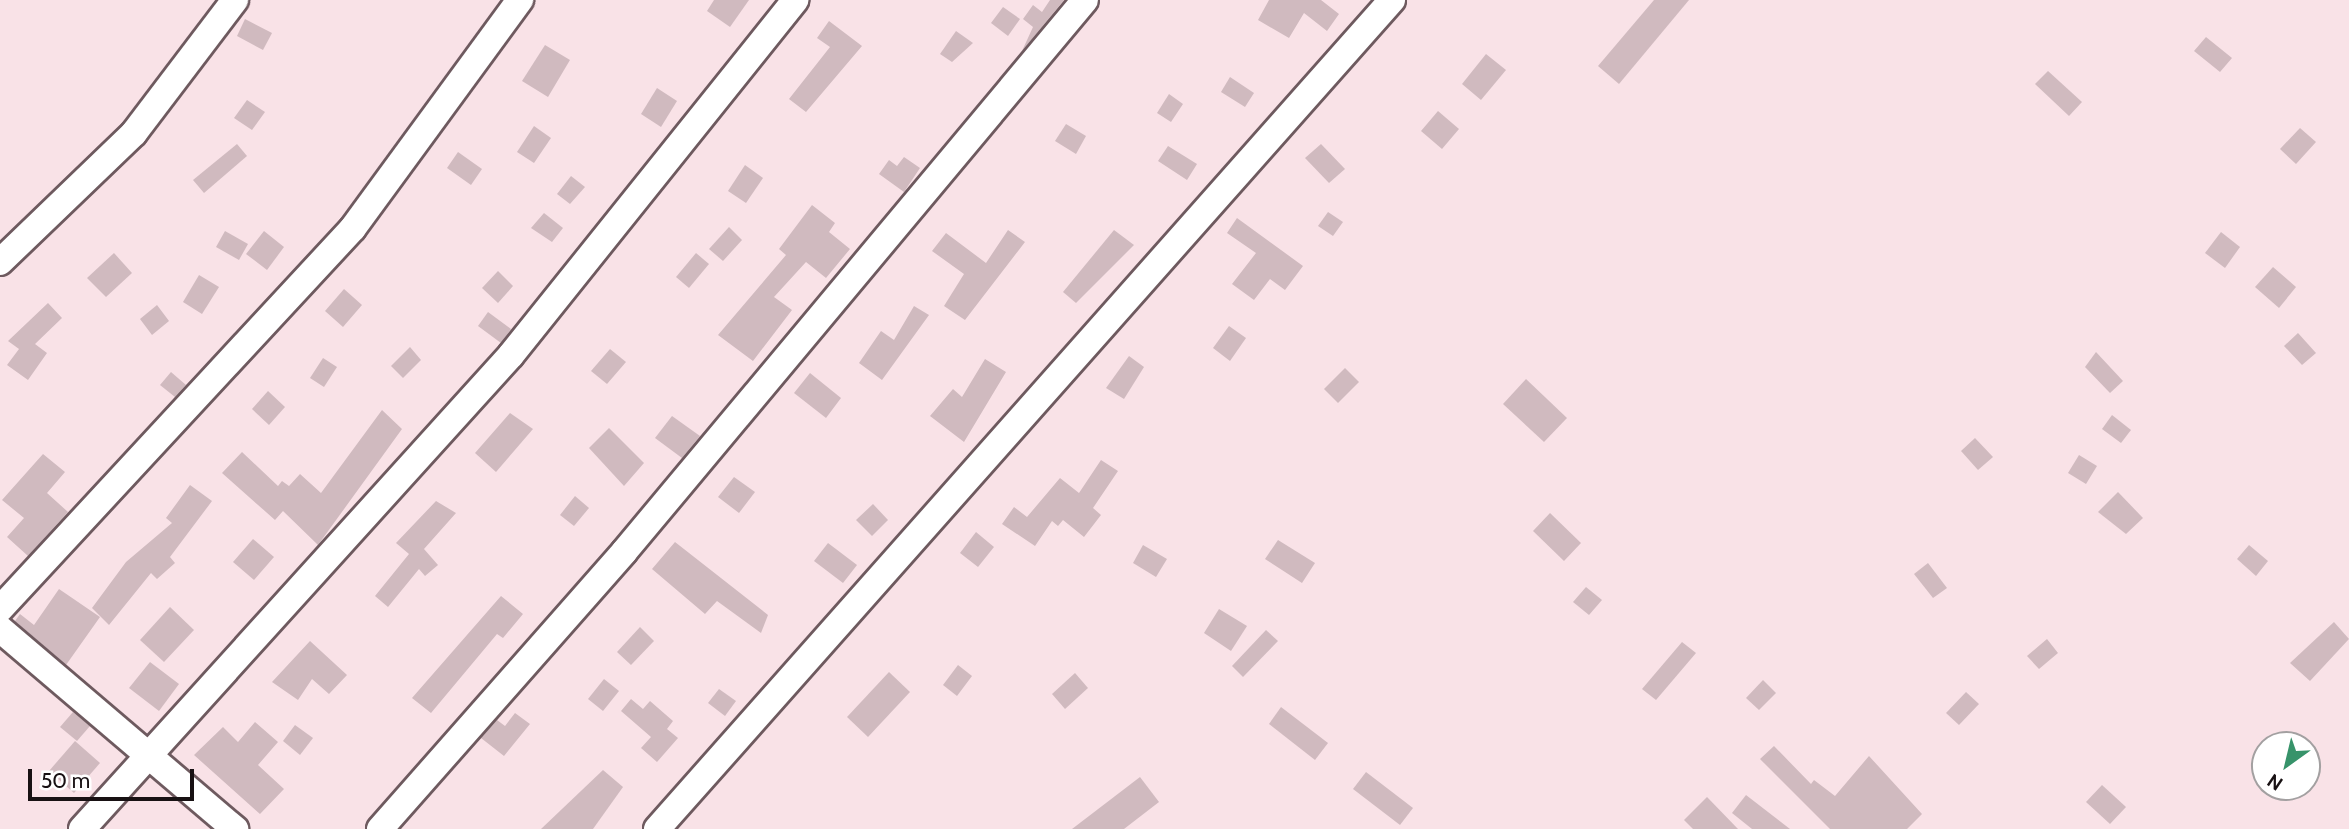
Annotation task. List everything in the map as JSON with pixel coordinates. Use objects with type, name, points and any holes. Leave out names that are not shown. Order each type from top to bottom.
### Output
[{"type":"street","points":[[0,262],[134,133],[235,0]]},
{"type":"street","points":[[0,609],[353,228],[520,0]]},
{"type":"street","points":[[82,829],[511,355],[795,0]]},
{"type":"street","points":[[380,829],[634,541],[1085,0]]},
{"type":"street","points":[[657,829],[1392,0]]},
{"type":"street","points":[[0,629],[235,829]]},
{"type":"building","points":[[714,0],[749,0],[730,27],[707,11]]},
{"type":"building","points":[[1050,0],[1064,0],[1022,51],[1033,27],[1023,19],[1033,5],[1042,12]]},
{"type":"building","points":[[1269,0],[1321,0],[1339,14],[1327,31],[1304,13],[1289,38],[1258,20]]},
{"type":"building","points":[[1654,0],[1689,0],[1619,84],[1598,66]]},
{"type":"building","points":[[1003,7],[1020,19],[1008,36],[991,23]]},
{"type":"building","points":[[245,19],[272,33],[263,50],[237,36]]},
{"type":"building","points":[[829,21],[862,46],[806,112],[789,99],[830,47],[817,38]]},
{"type":"building","points":[[956,31],[973,43],[952,62],[940,54]]},
{"type":"building","points":[[2206,37],[2232,58],[2220,72],[2194,51]]},
{"type":"building","points":[[545,45],[570,60],[548,97],[522,81]]},
{"type":"building","points":[[1486,54],[1506,70],[1481,100],[1462,84]]},
{"type":"building","points":[[2048,71],[2082,102],[2069,116],[2035,84]]},
{"type":"building","points":[[1230,77],[1254,93],[1245,107],[1221,92]]},
{"type":"building","points":[[657,88],[677,101],[661,127],[641,114]]},
{"type":"building","points":[[1169,94],[1183,104],[1171,122],[1157,113]]},
{"type":"building","points":[[247,100],[265,112],[252,130],[234,118]]},
{"type":"building","points":[[1438,111],[1459,129],[1442,149],[1421,131]]},
{"type":"building","points":[[1066,124],[1086,136],[1076,154],[1055,141]]},
{"type":"building","points":[[534,126],[551,138],[534,163],[517,152]]},
{"type":"building","points":[[2300,128],[2316,142],[2296,164],[2280,149]]},
{"type":"building","points":[[237,144],[247,156],[204,193],[193,180]]},
{"type":"building","points":[[1321,144],[1345,169],[1329,183],[1305,158]]},
{"type":"building","points":[[1168,146],[1197,164],[1187,180],[1158,161]]},
{"type":"building","points":[[458,152],[482,169],[471,185],[447,168]]},
{"type":"building","points":[[904,157],[920,168],[904,192],[879,174],[889,160],[897,166]]},
{"type":"building","points":[[745,165],[763,178],[746,203],[728,191]]},
{"type":"building","points":[[571,176],[585,187],[570,204],[557,194]]},
{"type":"building","points":[[812,205],[835,223],[829,232],[850,249],[826,278],[806,262],[774,297],[792,310],[753,361],[718,335],[786,255],[779,249]]},
{"type":"building","points":[[1328,212],[1343,222],[1333,236],[1318,226]]},
{"type":"building","points":[[544,213],[563,228],[552,242],[531,228]]},
{"type":"building","points":[[1237,218],[1303,266],[1285,290],[1270,279],[1254,300],[1232,284],[1256,253],[1227,233]]},
{"type":"building","points":[[729,227],[742,240],[723,261],[709,249]]},
{"type":"building","points":[[1008,230],[1025,242],[965,320],[944,306],[964,274],[932,251],[946,233],[986,263]]},
{"type":"building","points":[[1114,230],[1134,245],[1076,303],[1063,292]]},
{"type":"building","points":[[225,231],[248,244],[239,260],[216,247]]},
{"type":"building","points":[[264,231],[284,247],[267,270],[246,254]]},
{"type":"building","points":[[2221,232],[2240,247],[2225,268],[2205,253]]},
{"type":"building","points":[[114,253],[132,273],[106,297],[87,278]]},
{"type":"building","points":[[696,253],[709,264],[689,288],[676,277]]},
{"type":"building","points":[[2273,267],[2296,287],[2279,308],[2255,287]]},
{"type":"building","points":[[498,271],[513,286],[498,303],[482,288]]},
{"type":"building","points":[[199,275],[219,287],[202,314],[183,302]]},
{"type":"building","points":[[344,289],[362,305],[343,327],[325,311]]},
{"type":"building","points":[[48,303],[62,318],[35,344],[47,353],[28,380],[7,365],[19,349],[8,341]]},
{"type":"building","points":[[157,305],[169,321],[152,335],[140,319]]},
{"type":"building","points":[[914,306],[929,315],[882,380],[859,363],[881,331],[894,340]]},
{"type":"building","points":[[488,312],[511,329],[501,343],[478,326]]},
{"type":"building","points":[[1229,326],[1246,338],[1230,361],[1213,348]]},
{"type":"building","points":[[2298,333],[2316,353],[2302,365],[2284,346]]},
{"type":"building","points":[[410,347],[421,360],[403,378],[391,366]]},
{"type":"building","points":[[610,349],[626,362],[607,384],[591,371]]},
{"type":"building","points":[[2096,352],[2123,381],[2110,393],[2085,367]]},
{"type":"building","points":[[1129,356],[1144,367],[1124,399],[1106,388]]},
{"type":"building","points":[[323,358],[337,367],[324,387],[310,378]]},
{"type":"building","points":[[985,359],[1006,372],[964,442],[930,416],[953,389],[962,397]]},
{"type":"building","points":[[1345,368],[1359,382],[1338,403],[1324,389]]},
{"type":"building","points":[[171,372],[186,385],[175,397],[160,385]]},
{"type":"building","points":[[810,373],[841,398],[826,418],[794,393]]},
{"type":"building","points":[[1526,379],[1567,418],[1544,442],[1503,404]]},
{"type":"building","points":[[268,391],[285,407],[269,425],[252,409]]},
{"type":"building","points":[[382,410],[402,429],[318,545],[283,511],[275,520],[222,473],[242,452],[278,486],[282,481],[289,486],[300,474],[321,493]]},
{"type":"building","points":[[510,413],[533,429],[496,472],[475,453]]},
{"type":"building","points":[[2112,415],[2131,430],[2121,443],[2102,429]]},
{"type":"building","points":[[672,416],[700,436],[682,458],[655,438]]},
{"type":"building","points":[[609,428],[644,463],[624,486],[589,448]]},
{"type":"building","points":[[1975,438],[1993,457],[1978,470],[1961,451]]},
{"type":"building","points":[[43,454],[65,472],[47,493],[68,512],[28,556],[7,537],[24,518],[2,500]]},
{"type":"building","points":[[2079,455],[2097,466],[2086,484],[2068,473]]},
{"type":"building","points":[[1101,460],[1118,471],[1093,508],[1101,515],[1084,537],[1063,520],[1058,526],[1052,521],[1035,546],[1002,524],[1014,507],[1027,517],[1060,478],[1079,493]]},
{"type":"building","points":[[734,477],[755,492],[739,513],[718,497]]},
{"type":"building","points":[[190,485],[212,501],[170,557],[175,563],[157,579],[151,573],[109,625],[92,608],[126,562],[172,523],[166,518]]},
{"type":"building","points":[[2118,492],[2143,518],[2126,534],[2098,512]]},
{"type":"building","points":[[575,496],[589,508],[574,526],[560,515]]},
{"type":"building","points":[[436,501],[456,513],[424,549],[438,565],[425,576],[419,569],[388,607],[375,596],[409,554],[396,543]]},
{"type":"building","points":[[873,504],[888,520],[872,536],[856,520]]},
{"type":"building","points":[[1550,513],[1581,543],[1564,561],[1533,531]]},
{"type":"building","points":[[976,532],[994,547],[978,567],[960,553]]},
{"type":"building","points":[[253,539],[274,557],[254,580],[233,562]]},
{"type":"building","points":[[1278,540],[1315,563],[1302,583],[1265,559]]},
{"type":"building","points":[[675,542],[768,615],[761,633],[717,601],[705,614],[652,569]]},
{"type":"building","points":[[828,543],[857,565],[843,583],[814,561]]},
{"type":"building","points":[[1143,545],[1167,559],[1156,577],[1133,563]]},
{"type":"building","points":[[2249,545],[2268,561],[2256,576],[2237,559]]},
{"type":"building","points":[[1928,563],[1947,588],[1933,598],[1914,574]]},
{"type":"building","points":[[1586,587],[1602,600],[1589,615],[1573,602]]},
{"type":"building","points":[[59,589],[100,617],[66,665],[15,621],[20,614],[34,625]]},
{"type":"building","points":[[501,596],[523,614],[503,638],[497,634],[431,713],[412,698]]},
{"type":"building","points":[[170,607],[194,630],[164,662],[140,640]]},
{"type":"building","points":[[1219,609],[1247,626],[1231,651],[1204,633]]},
{"type":"building","points":[[2334,622],[2349,639],[2310,681],[2290,663]]},
{"type":"building","points":[[640,627],[654,641],[631,665],[617,652]]},
{"type":"building","points":[[1266,630],[1278,641],[1243,677],[1232,666]]},
{"type":"building","points":[[2047,639],[2058,653],[2039,669],[2027,656]]},
{"type":"building","points":[[310,641],[347,675],[329,694],[312,679],[298,700],[272,682]]},
{"type":"building","points":[[1682,642],[1696,653],[1656,700],[1642,689]]},
{"type":"building","points":[[150,662],[179,684],[159,711],[129,688]]},
{"type":"building","points":[[958,665],[972,676],[957,696],[943,685]]},
{"type":"building","points":[[889,672],[910,692],[868,737],[847,717]]},
{"type":"building","points":[[1075,673],[1088,688],[1065,709],[1052,694]]},
{"type":"building","points":[[604,679],[619,691],[603,711],[588,699]]},
{"type":"building","points":[[1763,680],[1776,693],[1759,710],[1746,698]]},
{"type":"building","points":[[719,689],[736,701],[725,716],[708,703]]},
{"type":"building","points":[[1966,692],[1979,704],[1959,725],[1946,713]]},
{"type":"building","points":[[631,699],[643,709],[650,701],[673,721],[667,729],[678,738],[657,762],[641,748],[651,737],[621,711]]},
{"type":"building","points":[[1281,707],[1328,743],[1315,760],[1269,724]]},
{"type":"building","points":[[73,712],[90,726],[77,741],[60,727]]},
{"type":"building","points":[[515,713],[530,724],[504,756],[481,738],[497,720],[505,726]]},
{"type":"building","points":[[255,722],[278,742],[258,765],[284,789],[260,814],[194,755],[223,727],[238,742]]},
{"type":"building","points":[[295,725],[313,738],[300,755],[283,741]]},
{"type":"building","points":[[75,741],[100,763],[74,793],[49,771]]},
{"type":"building","points":[[1774,746],[1811,784],[1814,780],[1835,796],[1869,756],[1922,814],[1907,829],[1830,829],[1760,759]]},
{"type":"building","points":[[603,770],[623,787],[593,829],[541,829]]},
{"type":"building","points":[[1366,772],[1413,808],[1400,825],[1353,789]]},
{"type":"building","points":[[1140,777],[1159,802],[1124,829],[1072,829]]},
{"type":"building","points":[[2102,785],[2126,807],[2110,824],[2086,802]]},
{"type":"building","points":[[1746,795],[1790,829],[1752,829],[1732,813]]},
{"type":"building","points":[[1707,797],[1738,829],[1693,829],[1684,820]]}]
